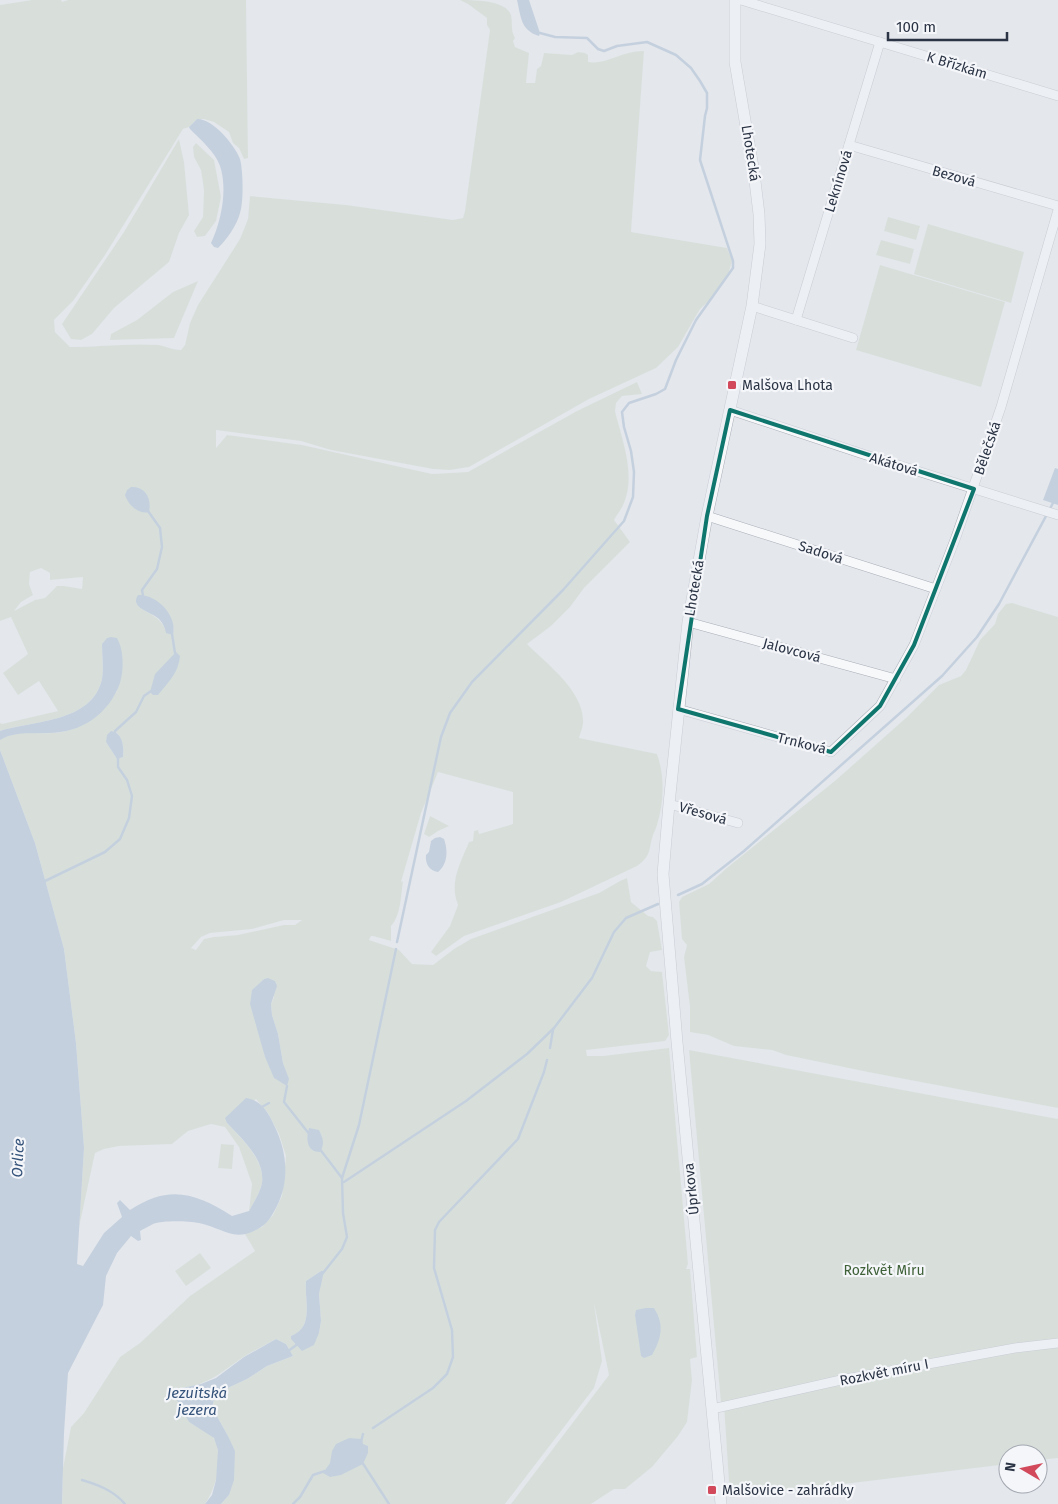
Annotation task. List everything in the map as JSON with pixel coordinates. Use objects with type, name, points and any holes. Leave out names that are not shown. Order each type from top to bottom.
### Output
[{"type":"street","name":"Lhotecká","points":[[663,874],[688,622],[707,516],[752,306],[760,244],[759,214],[754,173],[735,62],[735,0]]},
{"type":"street","name":"K Břízkám","points":[[741,0],[1058,96]]},
{"type":"street","name":"Leknínová","points":[[796,320],[880,42]]},
{"type":"street","name":"Bezová","points":[[849,145],[1058,208]]},
{"type":"street","name":"Bělečská","points":[[896,679],[914,645],[974,489],[1001,407],[1058,208]]},
{"type":"street","points":[[752,306],[854,338]]},
{"type":"street","name":"Akátová","points":[[730,410],[1058,515]]},
{"type":"street","name":"Sadová","points":[[707,516],[936,588]]},
{"type":"street","name":"Jalovcová","points":[[688,622],[896,679]]},
{"type":"street","name":"Trnková","points":[[678,709],[831,752],[880,706],[896,679]]},
{"type":"street","name":"Vřesová","points":[[669,804],[738,823]]},
{"type":"street","name":"Úprkova","points":[[663,874],[721,1504]]},
{"type":"street","name":"Rozkvět míru I","points":[[712,1409],[841,1380],[1015,1348],[1058,1342]]},
{"type":"highlighted area","points":[[730,410],[974,489],[914,645],[880,706],[831,752],[678,709],[707,516]]},
{"type":"green space","points":[[32,0],[61,0],[62,2],[68,0],[246,0],[248,158],[244,159],[239,148],[233,143],[229,132],[214,122],[197,119],[189,127],[183,129],[105,255],[73,301],[54,320],[55,332],[70,347],[158,345],[181,350],[185,345],[190,323],[198,305],[240,239],[248,219],[250,196],[346,205],[453,220],[463,218],[490,30],[487,25],[487,18],[460,0],[489,2],[503,6],[508,10],[511,15],[515,47],[529,53],[526,83],[535,83],[537,69],[541,66],[544,53],[572,55],[578,52],[585,53],[588,55],[588,62],[595,62],[637,51],[644,51],[631,232],[727,248],[732,261],[728,275],[712,298],[700,309],[678,347],[656,368],[589,399],[469,467],[450,470],[433,469],[331,450],[301,441],[216,430],[216,448],[227,435],[302,445],[432,474],[468,472],[577,411],[637,382],[642,394],[622,396],[616,403],[615,411],[627,457],[629,480],[624,503],[614,520],[630,542],[584,588],[570,607],[551,626],[527,644],[563,679],[578,700],[583,723],[579,738],[657,754],[660,762],[662,798],[657,826],[647,856],[637,866],[561,902],[464,936],[436,956],[431,952],[450,926],[458,905],[455,881],[469,842],[473,841],[474,831],[478,830],[479,834],[513,824],[513,792],[438,772],[421,813],[401,882],[403,881],[400,905],[397,917],[391,926],[391,941],[373,936],[369,940],[399,950],[412,964],[433,965],[471,939],[599,893],[627,878],[631,902],[657,921],[662,950],[650,952],[646,966],[651,971],[662,972],[669,1035],[665,1041],[586,1050],[587,1056],[603,1056],[669,1048],[688,1264],[686,1269],[690,1269],[697,1357],[690,1359],[692,1380],[687,1422],[678,1436],[652,1467],[625,1489],[614,1489],[591,1504],[511,1504],[609,1375],[594,1303],[602,1361],[594,1388],[505,1504],[221,1504],[229,1495],[228,1436],[214,1411],[214,1398],[219,1392],[247,1379],[267,1366],[293,1356],[286,1344],[276,1339],[245,1356],[209,1380],[182,1388],[189,1422],[210,1435],[218,1447],[218,1473],[205,1504],[62,1504],[63,1468],[71,1427],[84,1413],[120,1357],[140,1343],[190,1296],[255,1251],[245,1234],[262,1227],[273,1215],[282,1196],[286,1156],[279,1134],[268,1113],[256,1099],[227,1123],[251,1150],[260,1166],[262,1174],[262,1183],[249,1211],[252,1184],[239,1147],[225,1127],[211,1124],[188,1131],[172,1144],[119,1146],[104,1149],[95,1153],[79,1227],[84,1148],[76,1043],[64,949],[35,843],[0,750],[0,739],[19,733],[47,733],[71,730],[97,715],[117,691],[102,644],[102,679],[96,693],[87,704],[74,712],[60,717],[0,731],[0,723],[58,711],[39,681],[18,695],[3,673],[28,654],[11,617],[0,621],[0,5]],"holes":[[[41,568],[50,573],[50,580],[83,577],[82,589],[57,586],[45,598],[35,600],[14,611],[21,602],[33,595],[29,584],[30,572]],[[136,603],[169,614],[174,630],[167,633],[161,622]],[[115,731],[121,740],[123,750],[123,757],[117,759],[106,742]],[[284,920],[302,920],[295,925],[284,925],[238,935],[204,939],[196,950],[191,948],[201,937],[210,933],[252,929]],[[264,979],[274,997],[271,1004],[272,1015],[288,1079],[265,1057],[253,990]],[[321,1271],[319,1294],[321,1321],[319,1333],[291,1336],[298,1332],[306,1319],[306,1281]]]},
{"type":"green space","points":[[179,139],[184,162],[189,215],[179,233],[169,262],[114,308],[92,334],[81,340],[71,339],[62,324],[124,232]]},
{"type":"green space","points":[[196,143],[214,160],[221,197],[216,221],[205,236],[197,237],[194,231],[203,217],[204,190],[201,170],[194,157],[193,147]]},
{"type":"green space","points":[[888,217],[920,226],[916,240],[884,231]]},
{"type":"green space","points":[[928,224],[1024,252],[1011,303],[914,274]]},
{"type":"green space","points":[[881,240],[914,249],[910,264],[876,255]]},
{"type":"green space","points":[[880,265],[1005,302],[981,387],[856,350]]},
{"type":"green space","points":[[198,281],[174,338],[110,340],[111,334],[137,320],[173,292]]},
{"type":"green space","points":[[1012,603],[1058,617],[1058,1108],[868,1072],[786,1055],[772,1050],[734,1046],[708,1035],[690,1032],[690,1007],[684,957],[687,945],[682,939],[679,902],[682,897],[709,884],[836,780],[907,717],[939,685],[961,676],[966,670],[980,640],[995,624],[998,614],[1006,604]]},
{"type":"green space","points":[[430,816],[449,826],[429,837],[424,834]]},
{"type":"green space","name":"Rozkvět Míru","points":[[689,1050],[1058,1119],[1058,1458],[1048,1459],[1048,1444],[998,1444],[998,1465],[730,1498],[724,1404],[721,1403]]},
{"type":"green space","points":[[221,1144],[234,1145],[232,1169],[218,1168]]},
{"type":"green space","points":[[200,1253],[211,1268],[186,1286],[175,1271]]},
{"type":"water","points":[[517,0],[529,0],[540,33],[539,36],[528,30],[522,22]]},
{"type":"water","points":[[197,119],[209,123],[222,133],[237,153],[241,164],[243,194],[240,213],[231,232],[218,248],[214,247],[211,243],[218,225],[222,206],[222,175],[215,156],[189,127]]},
{"type":"water","points":[[1055,468],[1058,469],[1058,505],[1043,500]]},
{"type":"water","points":[[131,487],[144,491],[149,502],[149,512],[138,511],[129,502],[125,495]]},
{"type":"water","points":[[138,595],[152,598],[159,602],[172,621],[173,635],[166,633],[164,626],[156,616],[142,609],[136,603]]},
{"type":"water","points":[[107,638],[117,638],[119,643],[123,660],[122,672],[115,694],[101,712],[92,720],[72,730],[18,734],[0,740],[0,731],[60,717],[74,712],[87,704],[96,693],[102,679],[102,644]]},
{"type":"water","points":[[176,652],[180,656],[178,667],[158,695],[153,695],[150,692],[155,674]]},
{"type":"water","points":[[111,731],[118,734],[123,745],[123,757],[117,759],[106,742],[107,735]]},
{"type":"water","name":"Orlice","points":[[0,750],[35,843],[64,949],[76,1043],[84,1148],[77,1264],[83,1266],[104,1233],[122,1217],[117,1203],[120,1200],[130,1210],[157,1197],[170,1194],[182,1195],[206,1202],[232,1216],[249,1211],[262,1183],[260,1166],[251,1150],[227,1123],[225,1118],[246,1098],[260,1104],[269,1116],[282,1145],[285,1166],[284,1186],[277,1206],[266,1223],[252,1232],[236,1235],[199,1223],[163,1222],[153,1224],[140,1231],[141,1240],[138,1241],[131,1236],[117,1253],[106,1276],[103,1305],[68,1373],[62,1504],[0,1504]]},
{"type":"water","points":[[440,837],[444,839],[446,857],[444,865],[438,872],[428,866],[426,855],[429,852],[431,841]]},
{"type":"water","points":[[268,978],[275,981],[277,986],[271,1004],[272,1015],[278,1034],[283,1063],[289,1079],[287,1086],[274,1078],[265,1057],[250,1004],[252,990],[264,979]]},
{"type":"water","points":[[309,1128],[319,1130],[323,1144],[320,1152],[312,1150],[308,1144]]},
{"type":"water","points":[[324,1271],[319,1294],[321,1321],[319,1333],[314,1345],[302,1351],[291,1339],[291,1336],[298,1332],[306,1319],[306,1281]]},
{"type":"water","points":[[654,1308],[661,1326],[658,1343],[652,1355],[644,1358],[641,1356],[635,1315],[636,1310]]},
{"type":"water","name":"Jezuitská jezera","points":[[276,1339],[286,1344],[293,1356],[267,1366],[247,1379],[219,1392],[214,1398],[214,1411],[235,1451],[234,1480],[229,1495],[221,1504],[205,1504],[212,1495],[216,1480],[218,1450],[214,1438],[189,1422],[177,1400],[178,1391],[182,1388],[201,1384],[216,1378],[244,1357]]},
{"type":"water","points":[[349,1438],[362,1439],[363,1444],[368,1446],[368,1453],[363,1464],[341,1475],[330,1477],[323,1473],[330,1463],[332,1451],[336,1444]]},
{"type":"waterway","points":[[397,942],[441,737],[450,713],[472,682],[563,590],[624,521],[633,497],[634,472],[622,412],[629,403],[665,389],[676,360],[696,320],[733,268],[733,261],[700,160],[707,108],[707,93],[691,68],[676,55],[647,42],[617,46],[604,51],[598,49],[587,38],[555,37],[540,33]]},
{"type":"waterway","points":[[678,895],[702,884],[744,851],[942,676],[977,637],[999,604],[1053,503]]},
{"type":"waterway","points":[[143,596],[142,590],[157,569],[162,547],[160,528],[148,511]]},
{"type":"waterway","points":[[172,634],[175,653]]},
{"type":"waterway","points":[[115,734],[115,731],[136,712],[144,696],[151,691]]},
{"type":"waterway","points":[[43,882],[105,852],[120,839],[129,818],[132,796],[127,780],[118,767],[118,756]]},
{"type":"waterway","points":[[344,1182],[466,1101],[527,1054],[554,1028],[592,978],[614,932],[626,918],[658,904]]},
{"type":"waterway","points":[[323,1273],[342,1249],[347,1237],[343,1213],[342,1178],[359,1125],[396,949]]},
{"type":"waterway","points":[[550,1048],[553,1030]]},
{"type":"waterway","points":[[373,1428],[433,1388],[447,1374],[453,1357],[452,1330],[434,1268],[435,1230],[439,1222],[518,1139],[547,1060]]},
{"type":"waterway","points":[[287,1086],[284,1102],[310,1135]]},
{"type":"waterway","points":[[260,1108],[269,1103]]},
{"type":"waterway","points":[[319,1148],[342,1178]]},
{"type":"waterway","points":[[287,1352],[299,1343]]},
{"type":"waterway","points":[[361,1442],[363,1434]]},
{"type":"waterway","points":[[362,1462],[389,1504]]},
{"type":"waterway","points":[[293,1504],[300,1497],[313,1475],[325,1471]]},
{"type":"waterway","points":[[82,1480],[106,1489],[125,1504]]},
{"type":"place","name":"Malšova Lhota","points":[[732,385]]},
{"type":"place","name":"Malšovice - zahrádky","points":[[712,1490]]}]
